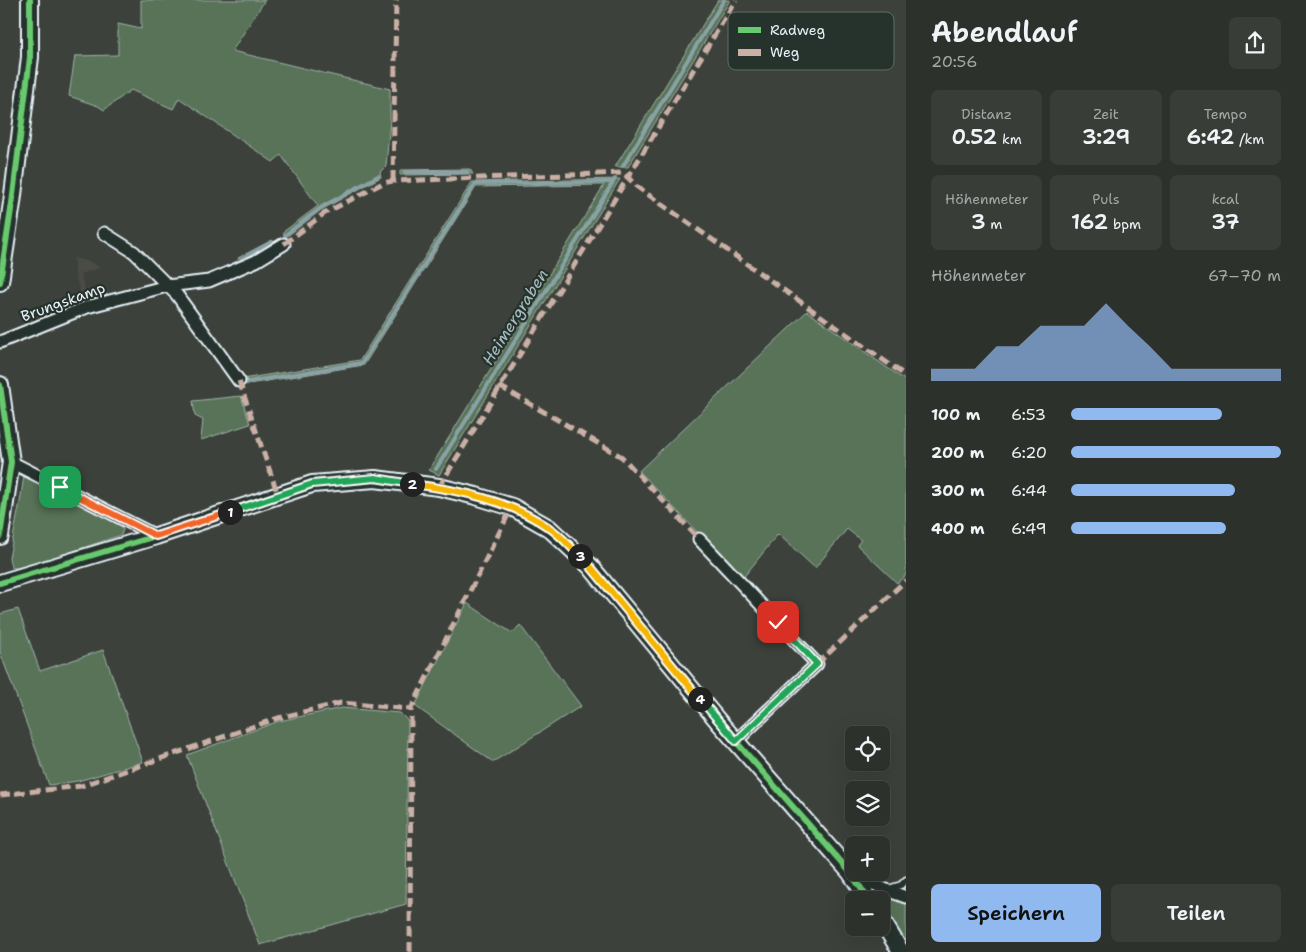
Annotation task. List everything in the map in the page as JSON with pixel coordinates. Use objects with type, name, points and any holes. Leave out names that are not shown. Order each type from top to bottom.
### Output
[{"type":"street","points":[[0,282],[30,57],[30,0]]},
{"type":"street","points":[[104,233],[134,252],[177,295],[239,381]]},
{"type":"street","name":"Brungskamp","points":[[0,342],[87,306],[167,286],[209,281],[256,261],[284,244]]},
{"type":"street","points":[[0,385],[12,462],[0,536]]},
{"type":"street","points":[[12,462],[156,536]]},
{"type":"street","points":[[0,583],[156,536],[312,484],[375,478],[439,487],[476,496],[512,508],[549,528],[590,566],[736,741],[845,866]]},
{"type":"street","points":[[699,538],[817,664],[736,741]]},
{"type":"street","points":[[868,881],[906,897]]},
{"type":"street","points":[[890,934],[901,952]]},
{"type":"lane","points":[[886,890],[901,885],[906,880]]},
{"type":"shaded area","points":[[74,258],[91,262],[100,268],[80,274],[88,297],[82,298],[75,275]]},
{"type":"green space","points":[[141,0],[265,0],[232,51],[390,89],[390,120],[386,166],[380,172],[381,177],[321,210],[286,237],[283,232],[318,206],[281,155],[273,162],[179,98],[173,109],[131,90],[104,110],[69,96],[75,56],[118,55],[118,24],[141,29]]},
{"type":"green space","points":[[718,0],[730,0],[628,167],[615,167]]},
{"type":"green space","points":[[470,169],[473,174],[400,175],[400,170]]},
{"type":"green space","points":[[620,179],[439,475],[429,470],[604,185],[476,187],[364,365],[243,385],[242,379],[360,360],[472,182]]},
{"type":"green space","points":[[272,240],[274,244],[240,262],[238,258]]},
{"type":"green space","points":[[807,311],[906,381],[906,575],[897,583],[857,545],[861,540],[847,529],[815,568],[778,534],[742,579],[639,471]]},
{"type":"green space","points":[[241,396],[250,424],[201,440],[203,420],[195,416],[193,401]]},
{"type":"green space","points":[[27,474],[67,498],[120,521],[123,530],[121,535],[20,569],[11,567],[9,558],[24,476]]},
{"type":"green space","points":[[467,603],[512,633],[520,625],[581,706],[493,762],[415,706]]},
{"type":"green space","points":[[18,609],[40,671],[103,650],[143,762],[78,781],[49,785],[0,652],[0,614]]},
{"type":"green space","points":[[342,708],[400,713],[408,721],[406,904],[260,945],[187,755],[279,721]]},
{"type":"green space","points":[[896,898],[906,902],[906,948],[890,921],[890,899]]},
{"type":"waterway","name":"Heimergraben","points":[[623,166],[724,0]]},
{"type":"waterway","points":[[404,172],[468,172]]},
{"type":"waterway","points":[[285,235],[322,207],[378,176]]},
{"type":"waterway","name":"Heimergraben","points":[[436,469],[615,179]]},
{"type":"waterway","points":[[247,382],[362,363],[475,184],[612,182]]},
{"type":"waterway","points":[[242,259],[272,242]]},
{"type":"marked path","points":[[393,181],[396,0]]},
{"type":"marked path","points":[[729,12],[736,0]]},
{"type":"marked path","points":[[439,487],[728,13]]},
{"type":"marked path","points":[[284,244],[325,213],[383,183],[393,181],[624,173],[636,186],[906,376]]},
{"type":"marked path","points":[[239,381],[278,495]]},
{"type":"marked path","points":[[499,386],[622,457],[699,539]]},
{"type":"marked path","points":[[410,952],[411,709],[512,507]]},
{"type":"marked path","points":[[817,664],[906,580]]},
{"type":"marked path","points":[[0,795],[81,786],[278,718],[341,703],[411,709]]},
{"type":"cycle path","points":[[0,282],[30,57],[30,0]]},
{"type":"cycle path","points":[[0,385],[11,462],[0,536]]},
{"type":"cycle path","points":[[0,583],[156,536],[312,484],[375,479],[439,487],[512,507],[549,528],[590,566],[718,721],[850,872],[863,891]]},
{"type":"route","points":[[60,487],[156,536],[312,484],[375,478],[439,487],[476,496],[512,508],[549,528],[590,566],[736,741],[817,664],[778,622]]}]
